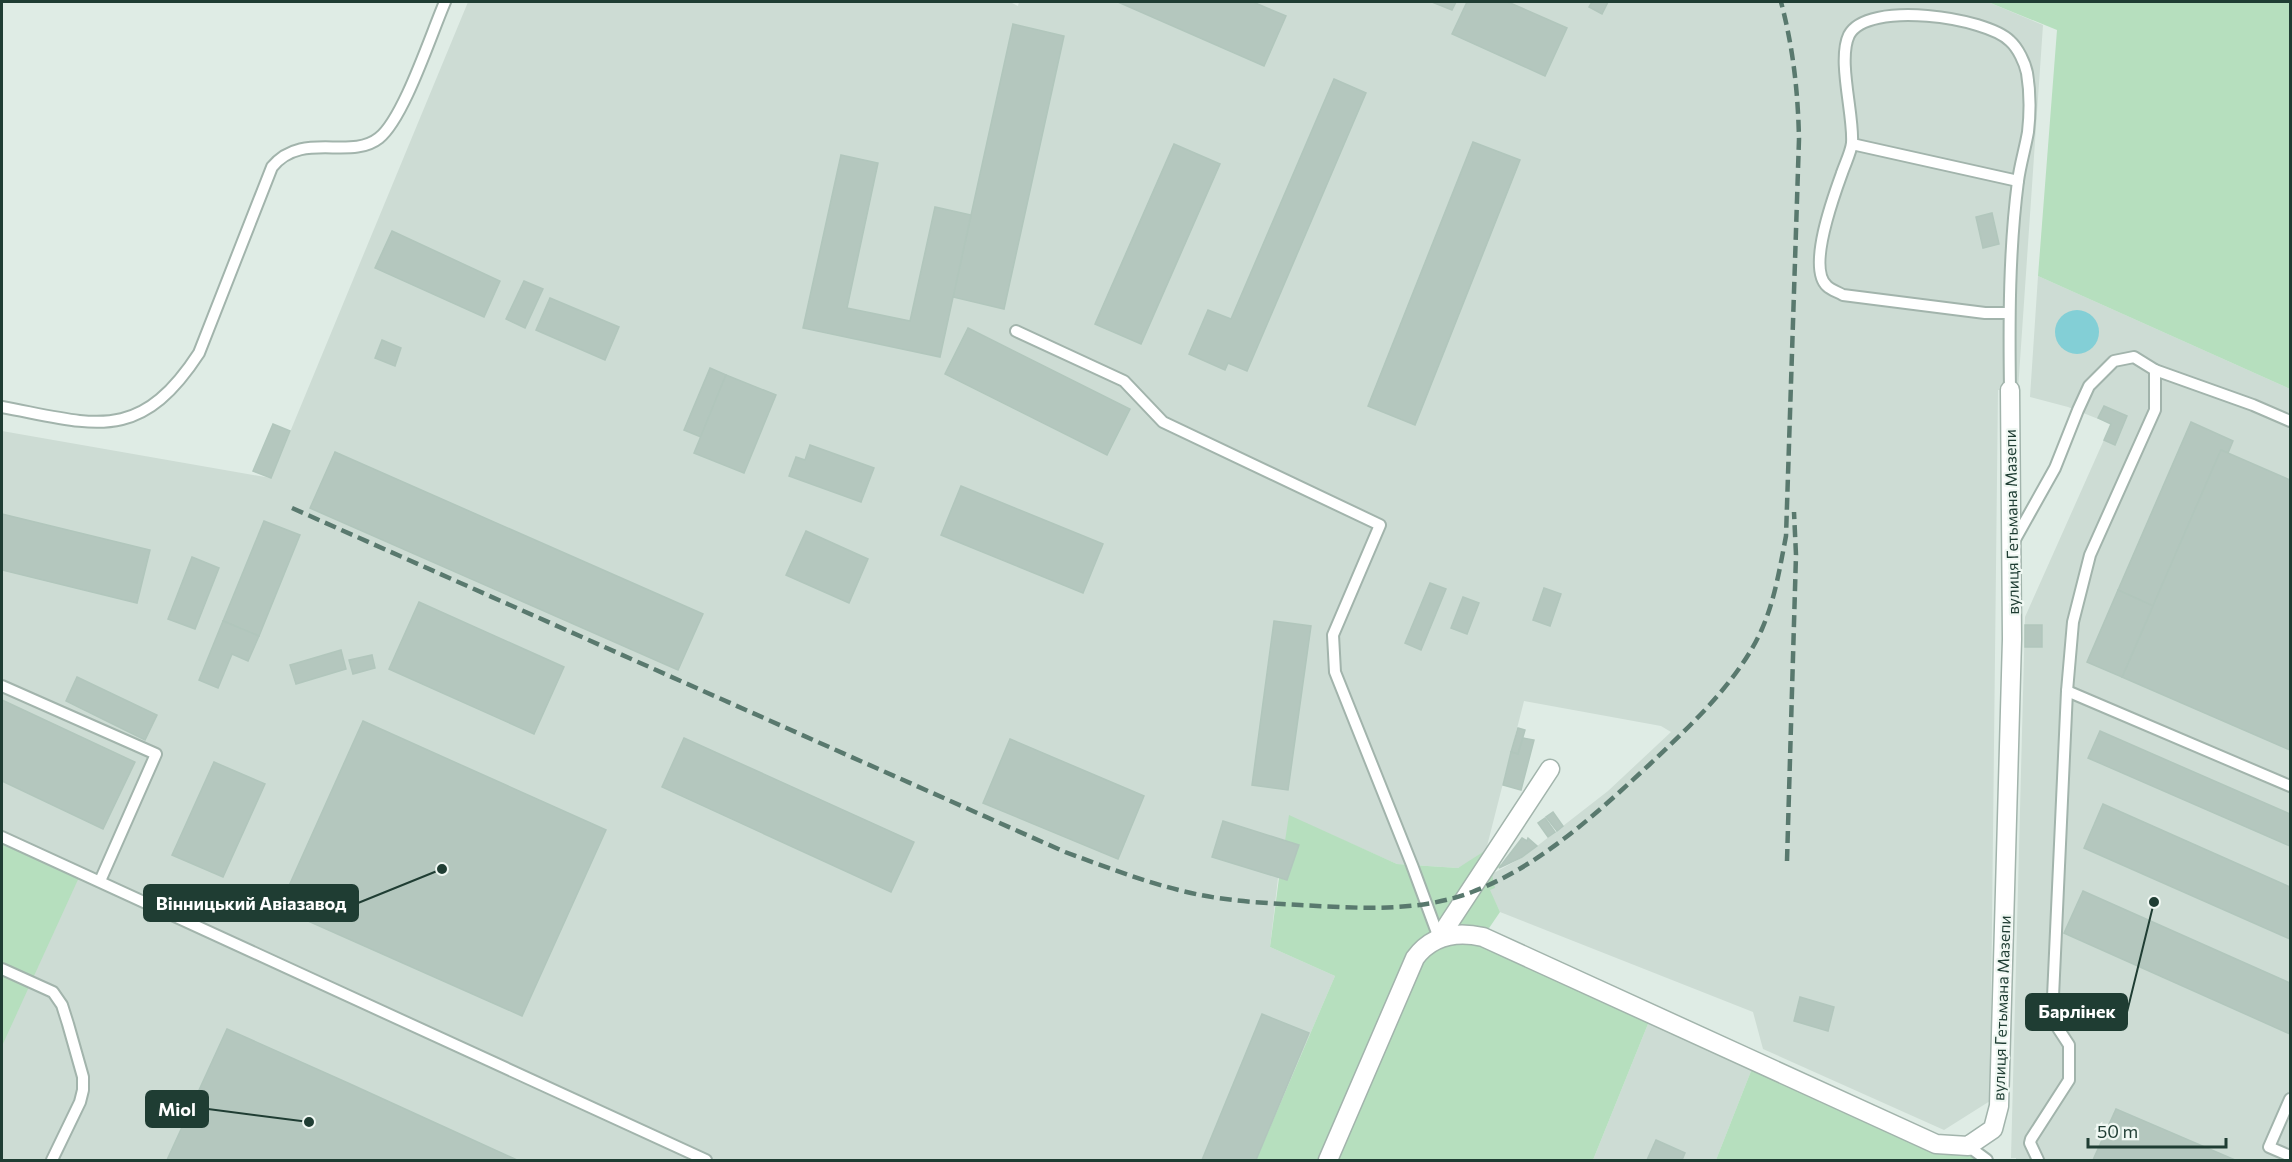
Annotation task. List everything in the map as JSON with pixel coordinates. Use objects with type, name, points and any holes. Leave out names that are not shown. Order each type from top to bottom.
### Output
[{"type":"street","name":"вулиця Гетьмана Мазепи","points":[[1968,1146],[1992,1129],[1999,1106],[2012,639],[2010,390]]},
{"type":"street","points":[[1439,938],[1550,770]]},
{"type":"street","points":[[1328,1161],[1409,969],[1422,948],[1439,938],[1460,934],[1483,937],[1936,1144],[1968,1146]]},
{"type":"lane","points":[[2,407],[87,423],[105,423],[122,420],[135,414],[172,387],[186,372],[199,352],[272,167],[293,150],[366,145],[378,140],[387,132],[401,109],[445,2]]},
{"type":"lane","points":[[2008,313],[1985,313],[1843,295],[1826,286],[1821,274],[1822,238],[1852,144],[1846,46],[1855,26],[1870,19],[1892,16],[1942,16],[1993,30],[2010,41],[2019,54],[2026,71],[2028,130],[2018,181],[2008,313],[2010,390]]},
{"type":"lane","points":[[1852,144],[2018,181]]},
{"type":"lane","points":[[1016,331],[1124,381],[1163,422],[1380,525],[1333,635],[1335,672],[1439,938]]},
{"type":"lane","points":[[2011,547],[2055,468],[2090,386],[2114,360],[2134,357],[2155,370],[2253,405],[2290,421]]},
{"type":"lane","points":[[2038,1161],[2030,1143],[2031,1139],[2069,1080],[2069,1045],[2052,1019],[2067,691],[2073,622],[2091,555],[2155,410],[2155,370]]},
{"type":"lane","points":[[2,686],[156,754],[100,881]]},
{"type":"lane","points":[[2067,691],[2290,786]]},
{"type":"lane","points":[[2,837],[706,1161]]},
{"type":"lane","points":[[2,969],[53,992],[58,998],[83,1077],[80,1102],[52,1161]]},
{"type":"lane","points":[[2290,1099],[2269,1147],[2290,1156]]},
{"type":"lane","points":[[1968,1146],[1988,1161]]},
{"type":"shaded area","points":[[468,2],[1010,2],[1018,6],[1019,2],[1988,2],[2043,25],[2018,390],[1998,390],[1990,1101],[1944,1130],[1763,1049],[1753,1012],[1500,912],[1489,890],[1492,874],[1523,857],[1608,791],[1671,732],[1661,726],[1524,701],[1486,850],[1458,868],[1397,864],[1289,816],[1299,845],[1287,880],[1278,878],[1270,947],[1335,976],[1256,1160],[2,1160],[2,431],[271,478]]},
{"type":"shaded area","points":[[2038,276],[2290,389],[2290,1160],[2016,1160],[2016,1158],[2011,1158],[2025,617],[2111,424],[2068,407],[2030,397]]},
{"type":"shaded area","points":[[1652,1014],[1755,1061],[1716,1160],[1593,1160]]},
{"type":"green space","points":[[1988,2],[2290,2],[2290,389],[2038,276],[2057,30]]},
{"type":"green space","points":[[1289,815],[1397,864],[1458,868],[1486,850],[1501,865],[1492,874],[1495,888],[1490,890],[1500,912],[1483,937],[1652,1014],[1593,1160],[1256,1160],[1335,976],[1270,947],[1279,878],[1287,880],[1299,845],[1285,841]]},
{"type":"green space","points":[[2,837],[81,873],[2,1046]]},
{"type":"green space","points":[[1755,1061],[1936,1144],[1968,1146],[1987,1160],[1716,1160]]},
{"type":"water","points":[[2077,310],[2086,311],[2093,316],[2098,323],[2098,341],[2093,348],[2086,353],[2077,354],[2068,353],[2061,348],[2056,341],[2055,332],[2056,323],[2061,316],[2068,311]]},
{"type":"building","points":[[1118,2],[1253,2],[1286,16],[1264,66]]},
{"type":"building","points":[[1432,2],[1456,2],[1452,10]]},
{"type":"building","points":[[1467,2],[1508,2],[1567,28],[1545,76],[1452,34]]},
{"type":"building","points":[[1592,2],[1608,2],[1602,14],[1589,7]]},
{"type":"building","points":[[1013,24],[1064,36],[1004,309],[953,297]]},
{"type":"building","points":[[1334,79],[1366,93],[1247,371],[1228,363],[1225,370],[1189,354],[1208,310],[1231,319]]},
{"type":"building","points":[[1473,142],[1520,160],[1415,425],[1368,406]]},
{"type":"building","points":[[1174,144],[1220,164],[1141,344],[1095,324]]},
{"type":"building","points":[[841,155],[878,163],[847,308],[910,321],[935,207],[971,215],[940,357],[803,328]]},
{"type":"building","points":[[1992,213],[1999,244],[1983,248],[1976,217]]},
{"type":"building","points":[[392,231],[500,281],[484,317],[375,268]]},
{"type":"building","points":[[524,281],[543,289],[525,328],[506,319]]},
{"type":"building","points":[[550,298],[619,327],[605,360],[536,330]]},
{"type":"building","points":[[968,328],[1130,409],[1107,455],[945,374]]},
{"type":"building","points":[[382,340],[401,348],[395,366],[375,358]]},
{"type":"building","points":[[710,368],[726,375],[701,437],[684,430]]},
{"type":"building","points":[[726,375],[776,395],[744,473],[694,453]]},
{"type":"building","points":[[2104,406],[2127,416],[2115,445],[2104,440],[2111,424],[2098,418]]},
{"type":"building","points":[[2191,422],[2233,441],[2228,453],[2221,450],[2153,606],[2118,590]]},
{"type":"building","points":[[273,424],[290,431],[271,478],[253,471]]},
{"type":"building","points":[[810,445],[874,468],[861,502],[789,476],[796,457],[805,460]]},
{"type":"building","points":[[2221,450],[2290,480],[2290,750],[2122,677]]},
{"type":"building","points":[[335,452],[703,614],[678,670],[310,508]]},
{"type":"building","points":[[961,486],[1103,544],[1083,593],[941,535]]},
{"type":"building","points":[[2,514],[150,550],[137,603],[2,570]]},
{"type":"building","points":[[264,521],[300,535],[259,636],[223,621]]},
{"type":"building","points":[[806,531],[868,559],[849,603],[786,575]]},
{"type":"building","points":[[192,557],[219,568],[195,629],[168,619]]},
{"type":"building","points":[[1430,583],[1446,589],[1421,650],[1405,643]]},
{"type":"building","points":[[1544,588],[1561,594],[1550,626],[1533,620]]},
{"type":"building","points":[[2118,590],[2153,606],[2122,677],[2087,662]]},
{"type":"building","points":[[1463,597],[1479,603],[1467,634],[1451,628]]},
{"type":"building","points":[[419,602],[564,667],[534,734],[389,669]]},
{"type":"building","points":[[223,621],[259,636],[248,661],[232,654],[218,688],[199,680]]},
{"type":"building","points":[[1274,621],[1311,626],[1288,790],[1252,785]]},
{"type":"building","points":[[2025,625],[2042,625],[2042,647],[2025,647]]},
{"type":"building","points":[[341,650],[346,669],[296,684],[290,665]]},
{"type":"building","points":[[372,655],[375,668],[353,674],[349,660]]},
{"type":"building","points":[[77,677],[157,715],[145,740],[66,701]]},
{"type":"building","points":[[2,700],[135,762],[103,829],[2,781]]},
{"type":"building","points":[[363,721],[606,830],[522,1016],[279,908]]},
{"type":"building","points":[[1518,728],[1525,730],[1518,754],[1511,752]]},
{"type":"building","points":[[2100,731],[2290,814],[2290,846],[2088,758]]},
{"type":"building","points":[[684,738],[914,842],[891,892],[662,787]]},
{"type":"building","points":[[1523,738],[1534,740],[1521,790],[1503,785],[1511,752],[1518,754]]},
{"type":"building","points":[[1010,739],[1144,796],[1118,859],[983,803]]},
{"type":"building","points":[[214,762],[265,784],[223,877],[172,855]]},
{"type":"building","points":[[2103,804],[2290,887],[2290,939],[2084,848]]},
{"type":"building","points":[[1553,812],[1563,826],[1557,831],[1546,817]]},
{"type":"building","points":[[1545,818],[1555,832],[1548,837],[1538,823]]},
{"type":"building","points":[[1223,821],[1299,845],[1287,880],[1212,857]]},
{"type":"building","points":[[1522,838],[1527,841],[1528,838],[1537,846],[1522,857],[1499,868]]},
{"type":"building","points":[[2083,891],[2290,983],[2290,1034],[2064,933]]},
{"type":"building","points":[[1800,997],[1834,1007],[1828,1031],[1794,1021]]},
{"type":"building","points":[[1262,1014],[1309,1033],[1256,1160],[1202,1160]]},
{"type":"building","points":[[227,1029],[348,1083],[517,1160],[167,1160]]},
{"type":"building","points":[[2116,1109],[2235,1160],[2093,1160]]},
{"type":"building","points":[[1656,1140],[1685,1153],[1682,1160],[1647,1160]]},
{"type":"railway","points":[[292,508],[1065,852],[1143,880],[1218,898],[1343,907],[1408,906],[1451,899],[1472,892],[1497,881],[1544,853],[1588,820],[1649,765],[1697,719],[1727,685],[1752,648],[1767,618],[1777,583],[1786,536],[1799,139],[1794,69],[1781,2]]},
{"type":"railway","points":[[1787,861],[1796,555],[1794,512]]},
{"type":"place","name":"Вінницький Авіазавод","points":[[442,869]]},
{"type":"place","name":"Барлінек","points":[[2154,902]]},
{"type":"place","name":"Miol","points":[[309,1122]]}]
